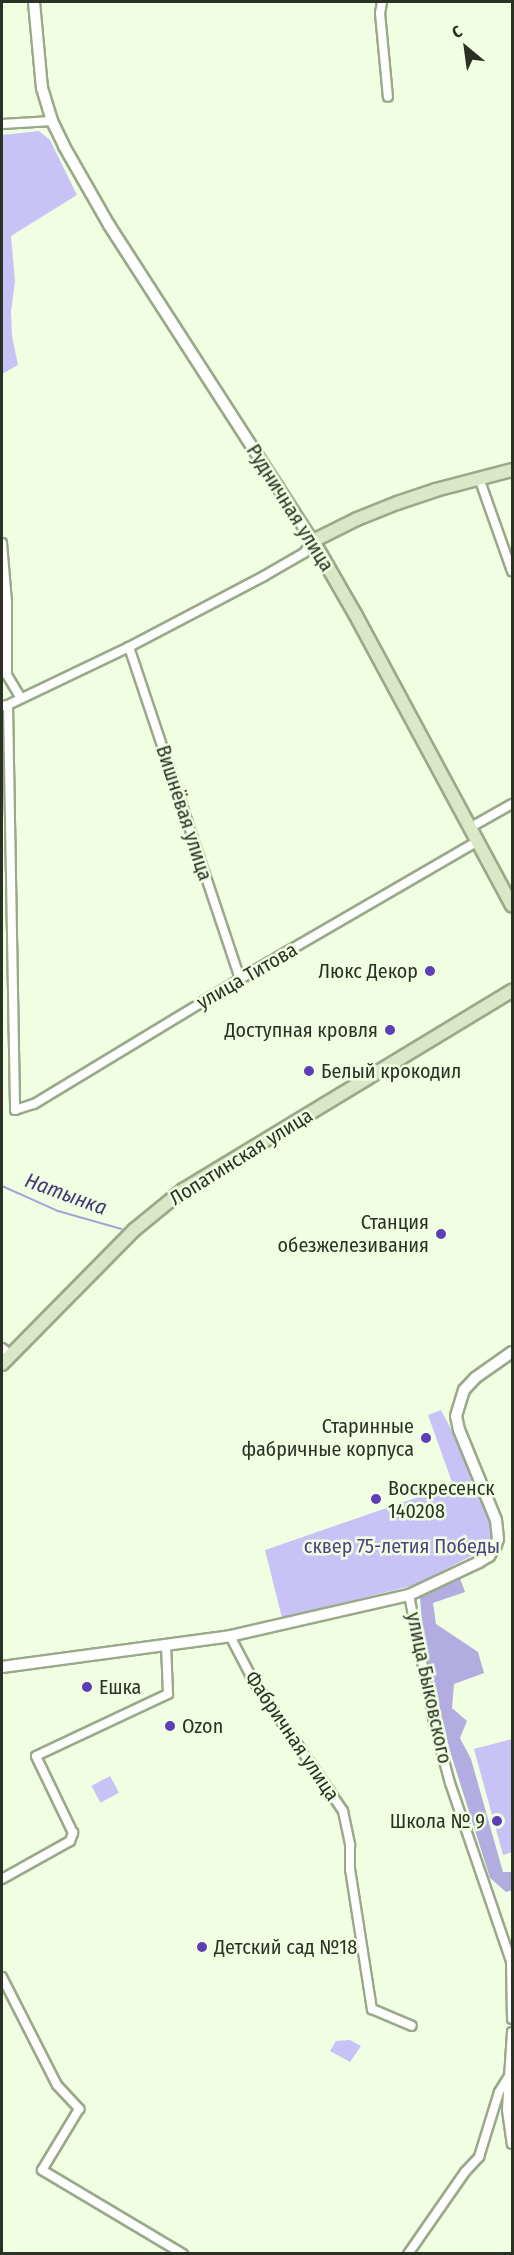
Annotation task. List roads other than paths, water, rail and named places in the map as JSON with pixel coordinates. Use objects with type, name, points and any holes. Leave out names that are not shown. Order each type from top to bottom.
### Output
[{"type":"main road","points":[[313,541],[357,519],[397,503],[478,478],[513,470]]},
{"type":"main road","name":"Рудничная улица","points":[[313,541],[513,905]]},
{"type":"main road","name":"Лопатинская улица","points":[[2,1364],[6,1351],[120,1243],[183,1190],[513,991]]},
{"type":"street","name":"Рудничная улица","points":[[34,2],[42,88],[52,121],[109,225],[313,541]]},
{"type":"street","points":[[382,2],[380,13],[388,97]]},
{"type":"street","points":[[2,124],[52,121]]},
{"type":"street","points":[[478,478],[513,571]]},
{"type":"street","points":[[5,705],[129,647],[264,576],[304,553],[313,541]]},
{"type":"street","points":[[2,543],[7,603],[6,663],[10,684],[21,698]]},
{"type":"street","name":"Вишнёвая улица","points":[[129,647],[240,979]]},
{"type":"street","name":"улица Титова","points":[[5,705],[15,1110],[33,1104],[240,979],[478,841]]},
{"type":"street","points":[[471,827],[513,804]]},
{"type":"street","points":[[409,1595],[479,1562],[489,1556],[496,1545],[496,1520],[459,1430],[456,1416],[464,1390],[475,1378],[513,1352]]},
{"type":"street","name":"улица Быковского","points":[[2,1667],[231,1636],[409,1595],[439,1743],[511,1961],[513,2019]]},
{"type":"street","name":"Фабричная улица","points":[[231,1636],[253,1680],[343,1811],[350,1845],[351,1869],[372,2009],[412,2026]]},
{"type":"street","points":[[2,1879],[70,1841],[73,1833],[36,1756],[168,1694],[166,1644]]},
{"type":"street","points":[[2,1977],[57,2085],[79,2109],[42,2170],[183,2253]]},
{"type":"street","points":[[513,2032],[507,2110],[513,2144]]},
{"type":"street","points":[[408,2253],[465,2172],[479,2157],[499,2092],[509,2076]]},
{"type":"waterway","name":"Натынка","points":[[2,1186],[58,1211],[121,1229]]},
{"type":"place","name":"Люкс Декор","points":[[430,971]]},
{"type":"place","name":"Доступная кровля","points":[[390,1030]]},
{"type":"place","name":"Белый крокодил","points":[[309,1071]]},
{"type":"place","name":"Станция обезжелезивания","points":[[441,1234]]},
{"type":"place","name":"Старинные фабричные корпуса","points":[[426,1438]]},
{"type":"place","name":"Воскресенск 140208","points":[[376,1499]]},
{"type":"place","name":"Ешка","points":[[87,1687]]},
{"type":"place","name":"Ozon","points":[[170,1726]]},
{"type":"place","name":"Школа № 9","points":[[497,1821]]},
{"type":"place","name":"Детский сад №18","points":[[202,1947]]},
{"type":"park label","name":"сквер 75-летия Победы","points":[[402,1546]]}]
